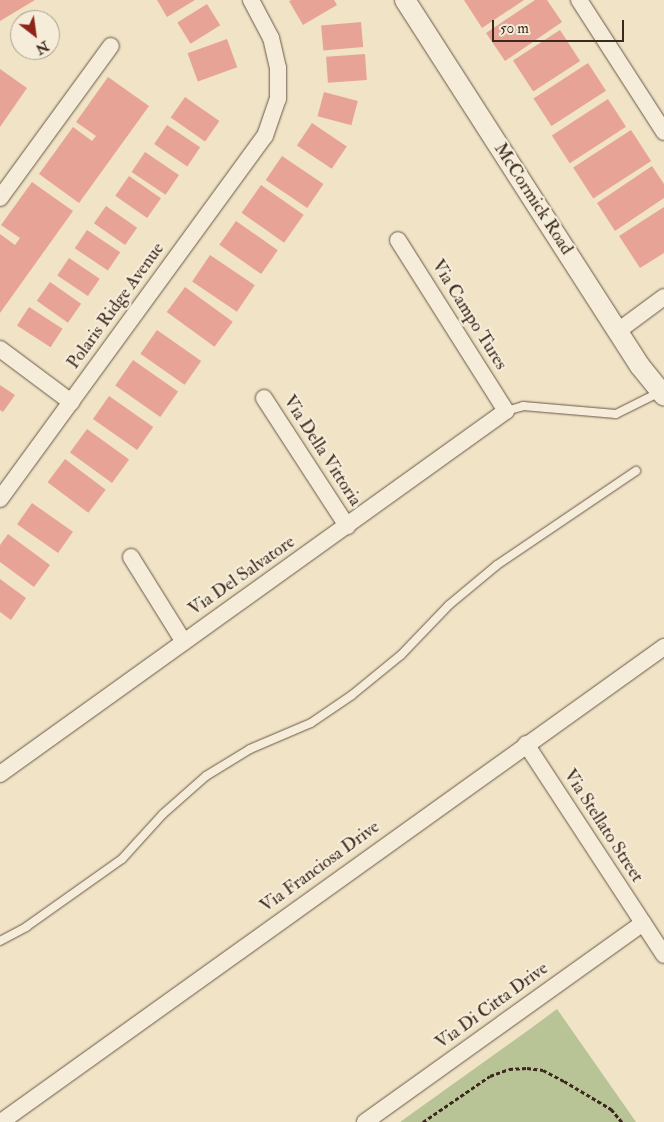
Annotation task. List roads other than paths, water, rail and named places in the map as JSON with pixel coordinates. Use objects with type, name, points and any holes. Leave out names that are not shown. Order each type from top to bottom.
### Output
[{"type":"street","name":"Polaris Ridge Avenue","points":[[0,499],[265,136],[278,100],[278,68],[272,38],[252,0]]},
{"type":"street","name":"McCormick Road","points":[[405,0],[618,331],[662,394]]},
{"type":"street","points":[[578,0],[664,132]]},
{"type":"street","points":[[0,198],[111,46]]},
{"type":"street","name":"Via Campo Tures","points":[[398,240],[506,411]]},
{"type":"street","points":[[618,331],[664,297]]},
{"type":"street","points":[[0,350],[71,402]]},
{"type":"street","name":"Via Della Vittoria","points":[[264,398],[347,526]]},
{"type":"street","name":"Via Del Salvatore","points":[[0,774],[506,411]]},
{"type":"street","points":[[131,557],[184,642]]},
{"type":"street","name":"Via Franciosa Drive","points":[[1,1122],[526,744],[664,647]]},
{"type":"street","name":"Via Stellato Street","points":[[526,744],[664,955]]},
{"type":"street","name":"Via Di Citta Drive","points":[[365,1122],[643,923]]},
{"type":"lane","points":[[506,411],[523,406],[616,414],[662,394]]},
{"type":"lane","points":[[0,940],[26,927],[122,859],[163,814],[206,776],[250,748],[311,723],[352,695],[401,655],[449,605],[497,565],[636,471]]}]
